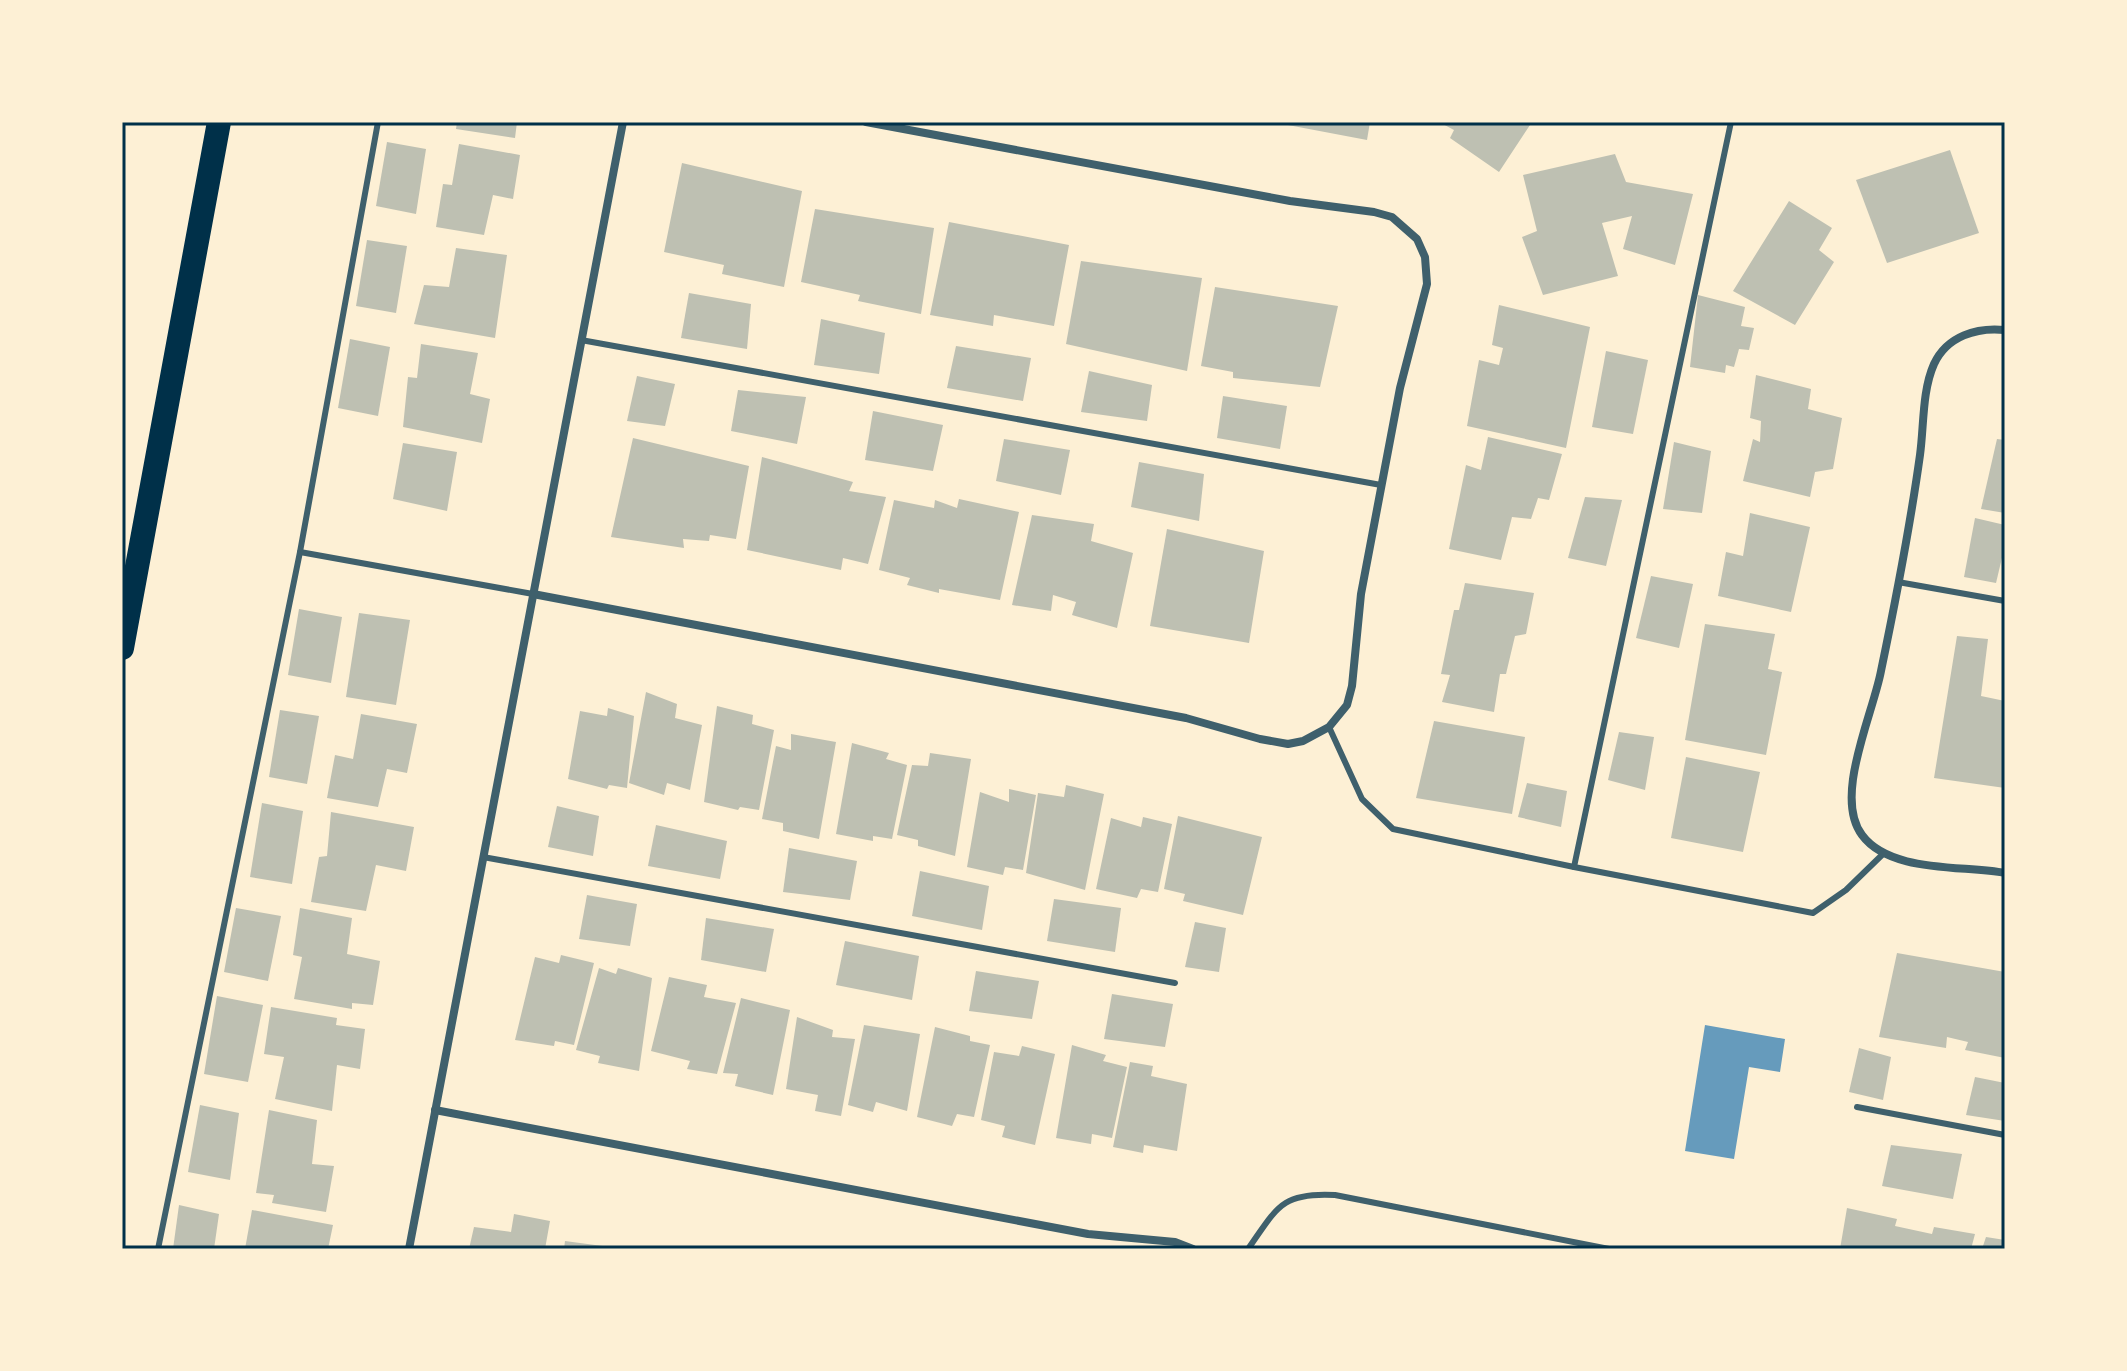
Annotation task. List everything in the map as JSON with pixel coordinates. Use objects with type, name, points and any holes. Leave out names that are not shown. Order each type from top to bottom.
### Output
[{"type":"highway","points":[[122,648],[219,122]]},
{"type":"street","points":[[409,1249],[623,122]]},
{"type":"street","points":[[533,594],[1186,718],[1288,744],[1303,741],[1329,727],[1347,705],[1352,686],[1361,594],[1381,485],[1400,388],[1427,284],[1425,257],[1417,239],[1392,217],[1374,212],[1274,199],[866,122]]},
{"type":"street","points":[[2005,330],[1987,328],[1972,331],[1953,342],[1934,362],[1881,674],[1854,773],[1850,805],[1861,834],[1883,854],[1901,861],[2005,873]]},
{"type":"street","points":[[435,1110],[1088,1234],[1175,1242],[1193,1249]]},
{"type":"lane","points":[[158,1249],[300,552],[378,122]]},
{"type":"lane","points":[[1574,867],[1731,122]]},
{"type":"lane","points":[[581,340],[1381,485]]},
{"type":"lane","points":[[300,552],[533,594]]},
{"type":"lane","points":[[1897,582],[2005,601]]},
{"type":"lane","points":[[1329,727],[1362,799],[1393,829],[1813,913],[1846,890],[1883,854]]},
{"type":"lane","points":[[483,857],[1175,983]]},
{"type":"lane","points":[[1857,1107],[2005,1135]]},
{"type":"lane","points":[[1248,1249],[1277,1207],[1307,1194],[1335,1195],[1609,1249]]},
{"type":"water","points":[[1705,1025],[1785,1039],[1780,1072],[1749,1067],[1734,1159],[1685,1151]]},
{"type":"building","points":[[457,122],[517,122],[515,138],[456,129]]},
{"type":"building","points":[[1272,122],[1370,122],[1367,140]]},
{"type":"building","points":[[1439,122],[1532,122],[1499,172],[1450,138],[1454,130]]},
{"type":"building","points":[[387,142],[426,149],[416,214],[376,206]]},
{"type":"building","points":[[459,144],[520,155],[513,199],[493,195],[484,235],[436,227],[443,184],[452,185]]},
{"type":"building","points":[[1950,150],[1979,233],[1887,263],[1856,180]]},
{"type":"building","points":[[1615,154],[1626,182],[1693,194],[1675,265],[1623,249],[1632,216],[1602,223],[1618,276],[1543,295],[1522,237],[1537,231],[1523,175]]},
{"type":"building","points":[[682,163],[802,191],[784,287],[722,274],[724,265],[664,252]]},
{"type":"building","points":[[1789,201],[1832,228],[1819,250],[1834,262],[1795,325],[1733,291]]},
{"type":"building","points":[[815,209],[934,228],[921,314],[858,301],[860,295],[801,282]]},
{"type":"building","points":[[949,222],[1069,245],[1054,326],[994,315],[993,326],[930,315]]},
{"type":"building","points":[[367,240],[407,246],[396,313],[356,306]]},
{"type":"building","points":[[456,248],[507,255],[495,338],[414,324],[424,285],[449,287]]},
{"type":"building","points":[[1081,261],[1202,278],[1187,371],[1066,344]]},
{"type":"building","points":[[1215,287],[1338,306],[1320,387],[1233,378],[1233,372],[1201,366]]},
{"type":"building","points":[[689,293],[751,304],[747,349],[681,338]]},
{"type":"building","points":[[1698,295],[1745,307],[1741,326],[1754,328],[1749,350],[1739,349],[1734,367],[1726,365],[1725,373],[1690,367]]},
{"type":"building","points":[[1499,305],[1590,327],[1566,448],[1467,426],[1479,360],[1499,365],[1503,348],[1492,345]]},
{"type":"building","points":[[821,319],[885,333],[879,374],[814,365]]},
{"type":"building","points":[[350,339],[390,347],[378,416],[338,408]]},
{"type":"building","points":[[421,344],[478,353],[470,394],[490,399],[482,443],[403,427],[408,377],[417,378]]},
{"type":"building","points":[[956,346],[1031,358],[1023,401],[947,388]]},
{"type":"building","points":[[1606,351],[1648,360],[1633,434],[1592,427]]},
{"type":"building","points":[[1089,371],[1152,385],[1147,421],[1081,412]]},
{"type":"building","points":[[1756,375],[1811,389],[1808,409],[1842,418],[1833,469],[1815,472],[1810,497],[1743,481],[1753,439],[1760,442],[1761,421],[1750,418]]},
{"type":"building","points":[[637,376],[675,384],[665,426],[627,421]]},
{"type":"building","points":[[738,390],[806,397],[797,444],[731,431]]},
{"type":"building","points":[[1223,396],[1287,406],[1280,449],[1217,438]]},
{"type":"building","points":[[873,411],[943,425],[933,471],[865,460]]},
{"type":"building","points":[[1488,437],[1562,454],[1549,500],[1538,498],[1531,519],[1512,517],[1501,560],[1449,549],[1466,465],[1481,470]]},
{"type":"building","points":[[633,438],[749,466],[736,539],[710,535],[709,541],[683,539],[684,548],[611,537]]},
{"type":"building","points":[[1004,439],[1070,450],[1061,495],[996,481]]},
{"type":"building","points":[[1997,439],[2005,440],[2005,513],[1981,509]]},
{"type":"building","points":[[1674,442],[1711,451],[1702,513],[1663,509]]},
{"type":"building","points":[[403,443],[457,452],[447,511],[393,499]]},
{"type":"building","points":[[762,457],[853,482],[849,491],[886,497],[868,564],[843,558],[841,570],[747,550]]},
{"type":"building","points":[[1139,462],[1204,474],[1199,521],[1131,507]]},
{"type":"building","points":[[1585,497],[1622,500],[1606,566],[1568,558]]},
{"type":"building","points":[[959,499],[1019,512],[1000,600],[939,589],[939,593],[907,585],[910,578],[879,570],[894,500],[934,508],[935,500],[957,508]]},
{"type":"building","points":[[1750,513],[1810,527],[1791,612],[1718,596],[1726,552],[1743,556]]},
{"type":"building","points":[[1032,515],[1094,524],[1091,541],[1133,553],[1117,628],[1072,615],[1076,602],[1053,595],[1051,611],[1012,605]]},
{"type":"building","points":[[1975,518],[2005,525],[2005,545],[1996,583],[1964,577]]},
{"type":"building","points":[[1167,529],[1264,551],[1249,643],[1150,626]]},
{"type":"building","points":[[1651,576],[1693,584],[1679,648],[1636,638]]},
{"type":"building","points":[[1465,583],[1534,593],[1526,634],[1515,636],[1506,674],[1500,674],[1494,712],[1442,702],[1450,675],[1441,674],[1454,610],[1459,610]]},
{"type":"building","points":[[299,609],[342,617],[331,683],[288,675]]},
{"type":"building","points":[[359,613],[410,620],[396,705],[346,697]]},
{"type":"building","points":[[1705,624],[1775,634],[1768,669],[1782,672],[1766,755],[1685,740]]},
{"type":"building","points":[[1957,636],[1988,639],[1981,696],[2005,701],[2005,788],[1934,778]]},
{"type":"building","points":[[646,692],[677,704],[675,718],[702,725],[690,790],[667,783],[664,795],[629,783]]},
{"type":"building","points":[[717,706],[753,715],[752,724],[774,730],[759,810],[740,807],[738,810],[704,802]]},
{"type":"building","points":[[608,708],[634,716],[627,788],[609,785],[607,789],[568,779],[580,711],[607,716]]},
{"type":"building","points":[[280,710],[319,716],[307,784],[269,777]]},
{"type":"building","points":[[361,714],[417,724],[407,773],[387,769],[378,807],[327,798],[335,755],[353,759]]},
{"type":"building","points":[[1434,721],[1525,737],[1512,814],[1416,798]]},
{"type":"building","points":[[1619,732],[1654,737],[1645,790],[1608,780]]},
{"type":"building","points":[[791,734],[836,742],[819,839],[783,831],[783,823],[762,819],[776,746],[791,750]]},
{"type":"building","points":[[852,743],[889,753],[886,759],[907,765],[892,839],[873,836],[873,841],[836,834]]},
{"type":"building","points":[[930,753],[971,759],[955,856],[918,846],[918,840],[897,835],[912,765],[928,766]]},
{"type":"building","points":[[1686,757],[1760,772],[1743,852],[1671,838]]},
{"type":"building","points":[[1527,783],[1567,791],[1561,827],[1518,817]]},
{"type":"building","points":[[1066,785],[1104,794],[1085,890],[1026,873],[1038,793],[1064,797]]},
{"type":"building","points":[[1009,789],[1036,795],[1023,870],[1005,867],[1003,875],[967,867],[980,792],[1009,802]]},
{"type":"building","points":[[262,803],[303,811],[292,884],[250,877]]},
{"type":"building","points":[[557,806],[599,816],[593,856],[548,847]]},
{"type":"building","points":[[331,812],[414,827],[406,871],[376,865],[366,911],[311,902],[319,857],[327,856]]},
{"type":"building","points":[[1178,816],[1262,837],[1243,915],[1183,901],[1185,894],[1164,889]]},
{"type":"building","points":[[1143,817],[1172,824],[1158,892],[1141,889],[1137,898],[1096,889],[1111,818],[1141,827]]},
{"type":"building","points":[[656,825],[727,841],[720,879],[648,866]]},
{"type":"building","points":[[789,848],[857,861],[850,900],[783,892]]},
{"type":"building","points":[[920,871],[989,886],[982,930],[912,916]]},
{"type":"building","points":[[587,895],[637,904],[630,946],[579,939]]},
{"type":"building","points":[[1054,899],[1121,908],[1115,952],[1047,941]]},
{"type":"building","points":[[236,908],[281,916],[268,981],[224,972]]},
{"type":"building","points":[[300,908],[352,918],[347,954],[380,961],[373,1005],[352,1003],[352,1009],[294,999],[302,957],[293,955]]},
{"type":"building","points":[[706,918],[774,929],[766,972],[701,960]]},
{"type":"building","points":[[1195,922],[1226,928],[1219,972],[1185,967]]},
{"type":"building","points":[[845,941],[919,956],[912,1000],[836,985]]},
{"type":"building","points":[[1897,953],[2005,972],[2005,1058],[1965,1050],[1968,1042],[1947,1037],[1946,1048],[1879,1037]]},
{"type":"building","points":[[561,955],[594,963],[574,1045],[555,1041],[554,1046],[515,1040],[535,957],[559,963]]},
{"type":"building","points":[[599,968],[616,974],[618,968],[652,978],[639,1071],[598,1063],[600,1056],[576,1050]]},
{"type":"building","points":[[976,971],[1039,981],[1032,1019],[969,1011]]},
{"type":"building","points":[[669,977],[707,985],[704,997],[736,1003],[717,1074],[687,1069],[690,1061],[651,1051]]},
{"type":"building","points":[[1112,994],[1173,1004],[1165,1047],[1104,1039]]},
{"type":"building","points":[[217,996],[263,1005],[248,1082],[204,1074]]},
{"type":"building","points":[[741,998],[790,1010],[773,1095],[735,1086],[738,1074],[723,1073]]},
{"type":"building","points":[[271,1007],[337,1018],[336,1025],[365,1029],[360,1069],[337,1065],[332,1111],[275,1099],[284,1057],[264,1054]]},
{"type":"building","points":[[797,1017],[833,1030],[832,1037],[855,1039],[841,1116],[815,1111],[818,1095],[786,1089]]},
{"type":"building","points":[[864,1025],[920,1034],[907,1111],[876,1102],[873,1112],[848,1105]]},
{"type":"building","points":[[935,1027],[970,1036],[970,1041],[990,1045],[974,1117],[957,1114],[952,1126],[917,1117]]},
{"type":"building","points":[[1072,1045],[1106,1055],[1103,1061],[1127,1067],[1112,1138],[1092,1134],[1091,1144],[1056,1138]]},
{"type":"building","points":[[1022,1046],[1055,1054],[1035,1145],[1002,1137],[1005,1126],[981,1120],[994,1052],[1019,1056]]},
{"type":"building","points":[[1859,1048],[1891,1057],[1883,1100],[1849,1092]]},
{"type":"building","points":[[1130,1062],[1153,1066],[1151,1076],[1187,1084],[1177,1151],[1144,1145],[1143,1153],[1113,1147]]},
{"type":"building","points":[[1975,1077],[2005,1083],[2005,1121],[1966,1115]]},
{"type":"building","points":[[200,1105],[239,1113],[230,1180],[188,1172]]},
{"type":"building","points":[[269,1110],[317,1120],[312,1164],[334,1166],[326,1212],[272,1203],[274,1195],[256,1193]]},
{"type":"building","points":[[1891,1145],[1962,1154],[1953,1199],[1882,1186]]},
{"type":"building","points":[[179,1205],[219,1214],[214,1249],[173,1249]]},
{"type":"building","points":[[1847,1208],[1897,1219],[1895,1226],[1932,1234],[1934,1227],[1975,1234],[1971,1249],[1840,1249]]},
{"type":"building","points":[[252,1210],[333,1225],[328,1249],[245,1249]]},
{"type":"building","points":[[514,1214],[550,1221],[545,1249],[469,1249],[474,1227],[511,1232]]},
{"type":"building","points":[[1986,1237],[2005,1240],[2005,1249],[1982,1249]]},
{"type":"building","points":[[565,1241],[610,1247],[610,1249],[564,1249]]}]
